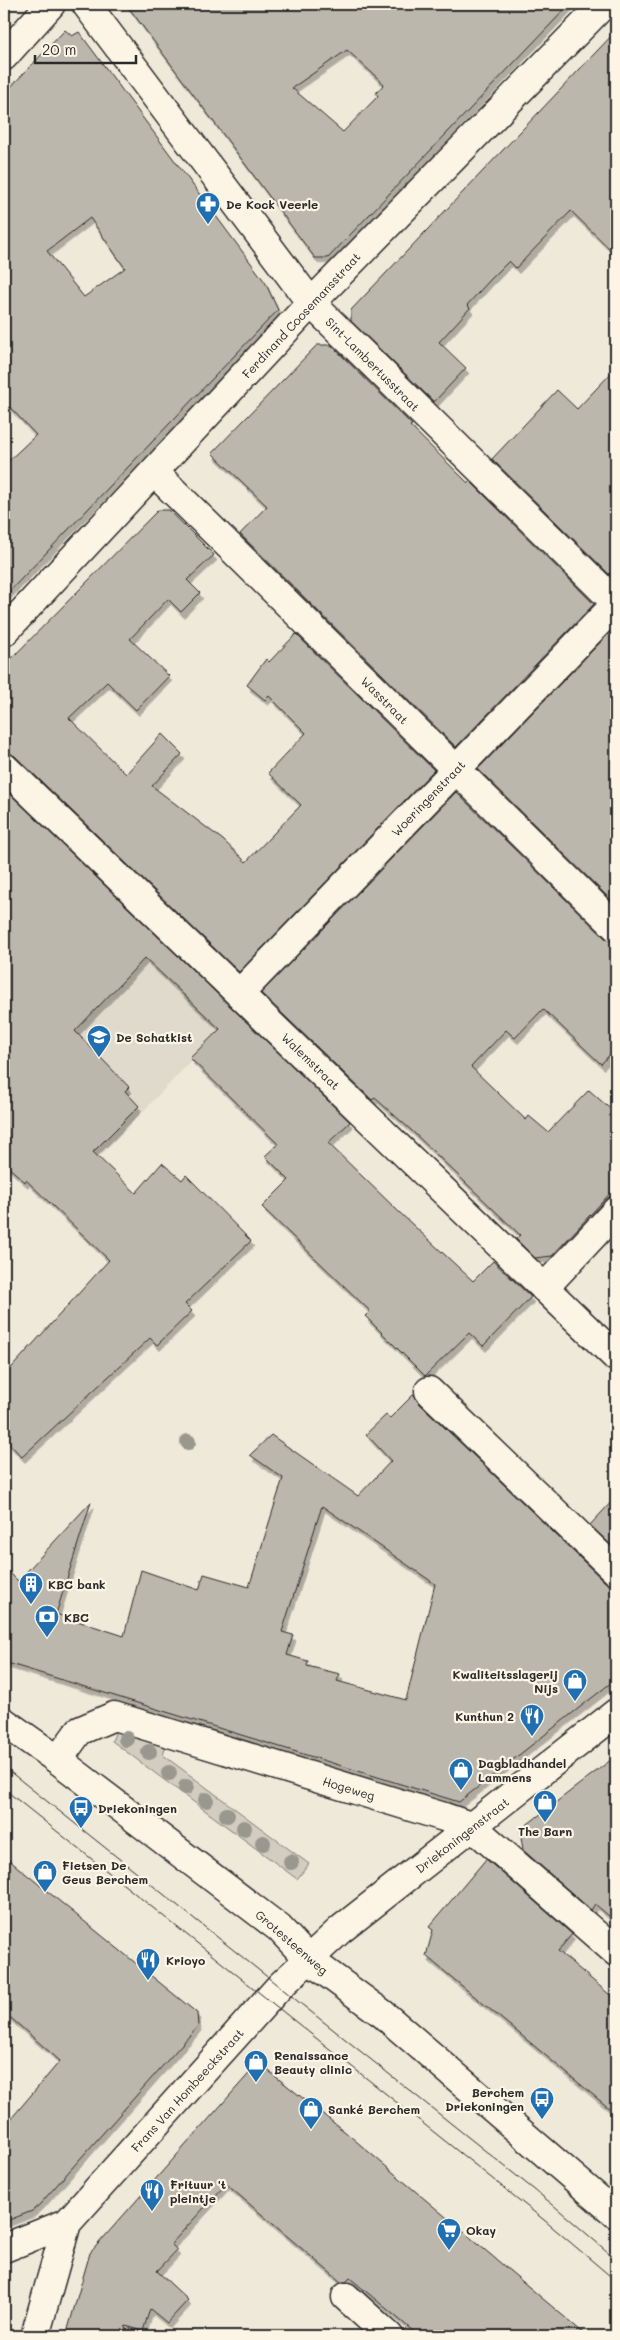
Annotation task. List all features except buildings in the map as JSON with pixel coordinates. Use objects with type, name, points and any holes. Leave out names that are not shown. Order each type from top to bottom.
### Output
[{"type":"street","points":[[4,56],[51,4]]},
{"type":"street","name":"Sint-Lambertusstraat","points":[[86,4],[310,303],[616,604]]},
{"type":"street","name":"Ferdinand Coosemansstraat","points":[[4,632],[310,303],[604,4]]},
{"type":"street","name":"Wasstraat","points":[[154,472],[616,927]]},
{"type":"street","name":"Woeringenstraat","points":[[240,993],[616,604]]},
{"type":"street","name":"Walemstraat","points":[[4,767],[616,1358]]},
{"type":"street","points":[[544,1288],[616,1211]]},
{"type":"street","points":[[429,1391],[616,1570]]},
{"type":"street","name":"Driekoningenstraat","points":[[308,1959],[340,1930],[616,1713]]},
{"type":"street","name":"Hogeweg","points":[[58,1760],[79,1731],[114,1716],[473,1827],[616,1952]]},
{"type":"street","name":"Grotesteenweg","points":[[4,1722],[58,1760],[280,1928],[308,1959],[383,2014],[616,2214]]},
{"type":"street","name":"Frans Van Hombeeckstraat","points":[[67,2222],[249,2021],[308,1959]]},
{"type":"street","points":[[4,2248],[67,2222]]},
{"type":"street","points":[[36,2336],[67,2222]]},
{"type":"street","points":[[346,2297],[388,2336]]},
{"type":"shaded area","name":"De Schatkist","points":[[127,905],[238,1012],[84,1173],[4,1104],[4,990],[26,1011]]},
{"type":"shaded area","points":[[118,1726],[167,1743],[163,1755],[309,1864],[297,1879],[112,1741]]},
{"type":"tram line","points":[[4,1767],[552,2204],[616,2259]]},
{"type":"tram line","points":[[4,1789],[544,2220],[616,2281]]},
{"type":"place","name":"De Kock Veerle","points":[[208,225]]},
{"type":"place","name":"De Schatkist","points":[[99,1058]]},
{"type":"place","name":"KBC bank","points":[[31,1605]]},
{"type":"place","name":"KBC","points":[[47,1638]]},
{"type":"place","name":"Kwaliteitsslagerij Nijs","points":[[575,1702]]},
{"type":"place","name":"Kunthun 2","points":[[532,1737]]},
{"type":"place","name":"Dagbladhandel Lammens","points":[[461,1791]]},
{"type":"place","name":"The Barn","points":[[545,1823]]},
{"type":"place","name":"Driekoningen","points":[[81,1829]]},
{"type":"place","name":"Fietsen De Geus Berchem","points":[[45,1893]]},
{"type":"place","name":"Krioyo","points":[[148,1981]]},
{"type":"place","name":"Renaissance Beauty clinic","points":[[256,2083]]},
{"type":"place","name":"Berchem Driekoningen","points":[[542,2120]]},
{"type":"place","name":"Sanké Berchem","points":[[311,2130]]},
{"type":"place","name":"Frituur 't pleintje","points":[[152,2212]]},
{"type":"place","name":"Okay","points":[[449,2251]]}]
